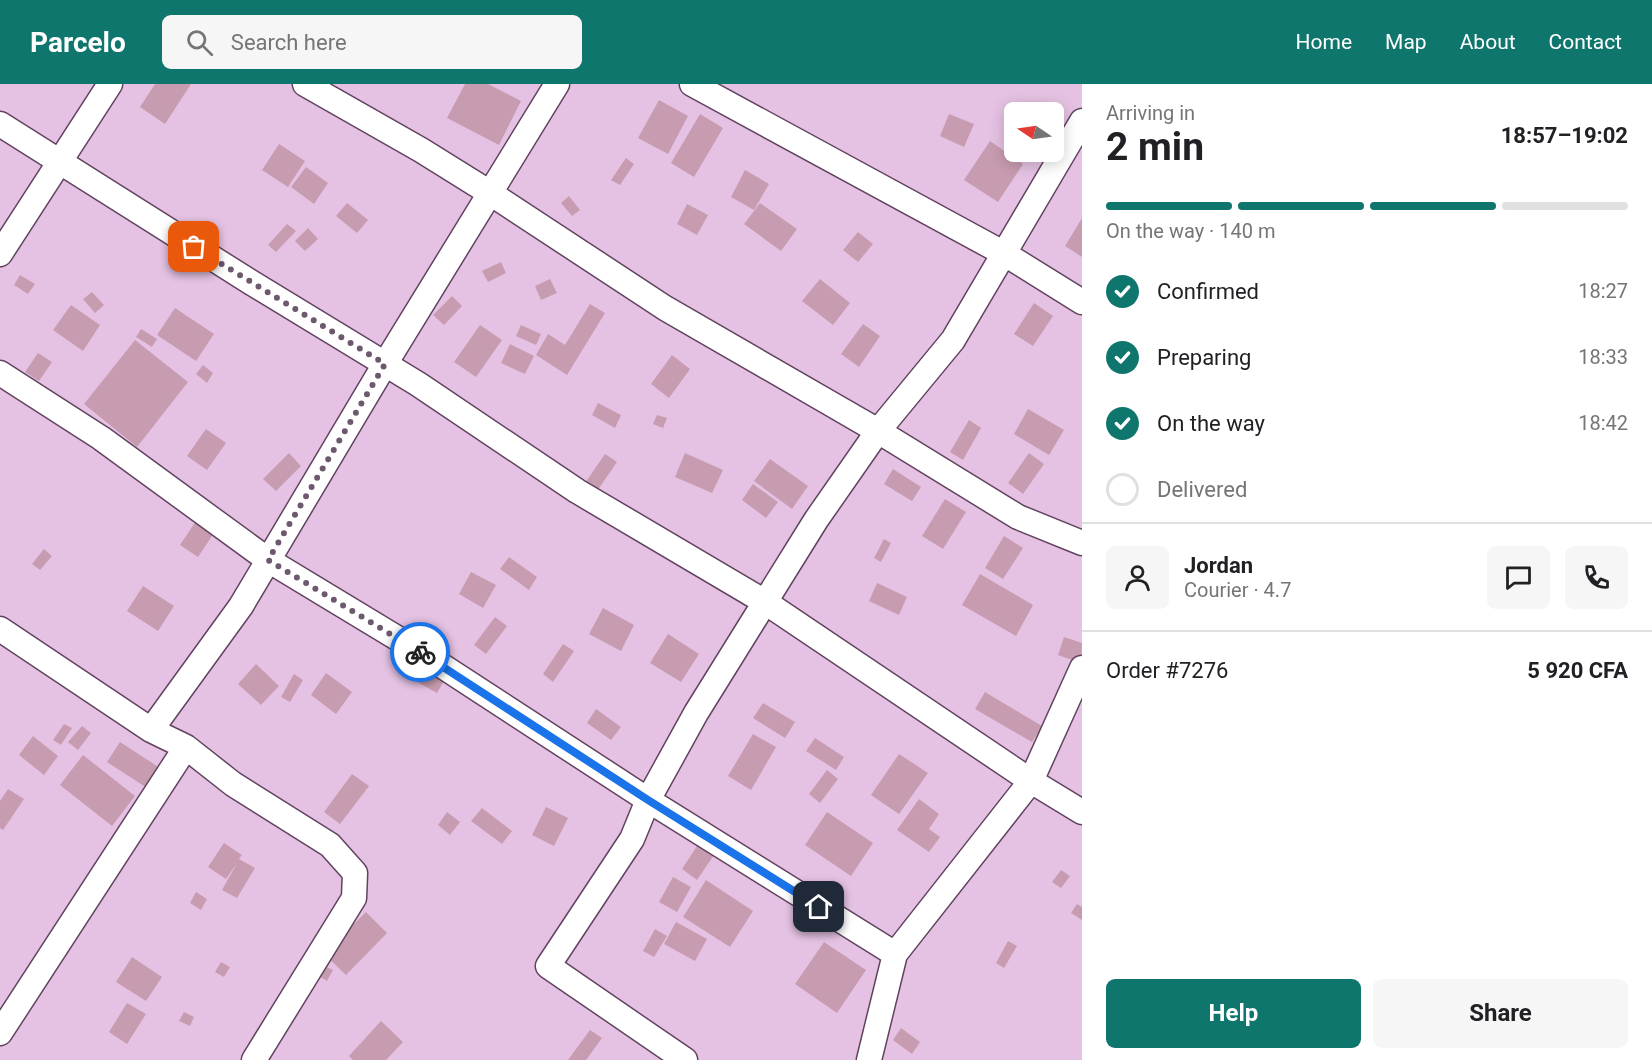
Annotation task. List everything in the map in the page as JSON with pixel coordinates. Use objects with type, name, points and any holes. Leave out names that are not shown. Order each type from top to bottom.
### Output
[{"type":"street","points":[[0,254],[110,84]]},
{"type":"street","points":[[304,84],[421,150],[665,308],[878,431],[1018,517],[1082,543]]},
{"type":"street","points":[[151,730],[241,606],[385,364],[557,84]]},
{"type":"street","points":[[692,84],[817,154],[1005,254],[1082,302]]},
{"type":"street","points":[[685,1060],[548,966],[632,839],[648,800],[696,713],[816,520],[878,431],[953,340],[1082,121]]},
{"type":"street","points":[[0,124],[418,384],[577,491],[765,602],[1031,781],[1082,812]]},
{"type":"street","points":[[0,373],[101,438],[268,560],[430,658],[648,800],[895,954]]},
{"type":"street","points":[[0,629],[151,730],[186,747],[233,784],[330,845],[354,873],[354,898],[254,1060]]},
{"type":"street","points":[[869,1060],[895,954],[1031,781],[1082,669]]},
{"type":"street","points":[[0,1033],[186,747]]},
{"type":"building","points":[[155,84],[191,84],[165,124],[140,107]]},
{"type":"building","points":[[465,84],[488,84],[521,101],[499,145],[447,118]]},
{"type":"building","points":[[659,100],[688,116],[668,154],[638,138]]},
{"type":"building","points":[[700,114],[723,128],[694,177],[671,163]]},
{"type":"building","points":[[949,114],[974,124],[964,147],[940,136]]},
{"type":"building","points":[[990,141],[1004,151],[1004,162],[1023,164],[998,202],[964,180]]},
{"type":"building","points":[[279,144],[305,161],[288,187],[262,170]]},
{"type":"building","points":[[626,158],[634,164],[620,185],[611,180]]},
{"type":"building","points":[[306,167],[328,183],[314,204],[291,187]]},
{"type":"building","points":[[745,170],[769,184],[754,210],[731,197]]},
{"type":"building","points":[[569,196],[580,210],[572,216],[561,203]]},
{"type":"building","points":[[347,203],[368,220],[357,233],[336,216]]},
{"type":"building","points":[[760,203],[797,229],[781,251],[744,224]]},
{"type":"building","points":[[687,204],[708,215],[697,235],[677,224]]},
{"type":"building","points":[[1082,218],[1082,257],[1065,246]]},
{"type":"building","points":[[287,224],[296,231],[276,252],[268,245]]},
{"type":"building","points":[[308,228],[318,239],[305,251],[295,241]]},
{"type":"building","points":[[858,232],[873,244],[858,262],[843,250]]},
{"type":"building","points":[[501,262],[506,273],[488,282],[482,271]]},
{"type":"building","points":[[20,275],[35,284],[28,294],[14,285]]},
{"type":"building","points":[[550,279],[557,293],[541,300],[535,286]]},
{"type":"building","points":[[820,279],[850,303],[833,325],[802,301]]},
{"type":"building","points":[[92,292],[104,305],[95,313],[83,299]]},
{"type":"building","points":[[452,296],[462,306],[444,325],[433,315]]},
{"type":"building","points":[[1034,303],[1053,316],[1033,346],[1014,334]]},
{"type":"building","points":[[590,304],[605,313],[567,375],[536,355],[548,334],[565,345]]},
{"type":"building","points":[[71,305],[100,325],[83,351],[53,330]]},
{"type":"building","points":[[175,308],[214,334],[196,361],[157,335]]},
{"type":"building","points":[[863,324],[880,336],[859,367],[841,354]]},
{"type":"building","points":[[480,325],[502,340],[476,377],[454,362]]},
{"type":"building","points":[[521,325],[541,334],[536,345],[516,336]]},
{"type":"building","points":[[141,329],[157,339],[152,347],[136,337]]},
{"type":"building","points":[[135,340],[188,382],[137,447],[84,404]]},
{"type":"building","points":[[510,344],[534,356],[525,374],[501,363]]},
{"type":"building","points":[[38,353],[52,362],[39,381],[25,372]]},
{"type":"building","points":[[672,355],[690,369],[669,398],[651,384]]},
{"type":"building","points":[[203,365],[213,373],[207,383],[196,374]]},
{"type":"building","points":[[598,403],[621,415],[615,428],[592,415]]},
{"type":"building","points":[[1028,409],[1064,430],[1049,455],[1014,434]]},
{"type":"building","points":[[657,415],[667,418],[663,428],[653,424]]},
{"type":"building","points":[[969,420],[981,428],[963,460],[950,452]]},
{"type":"building","points":[[206,429],[226,443],[207,470],[187,456]]},
{"type":"building","points":[[289,453],[301,466],[276,491],[263,479]]},
{"type":"building","points":[[685,453],[723,470],[712,493],[675,477]]},
{"type":"building","points":[[1029,453],[1044,464],[1023,494],[1008,483]]},
{"type":"building","points":[[605,454],[617,462],[597,491],[585,483]]},
{"type":"building","points":[[770,459],[808,486],[792,509],[754,481]]},
{"type":"building","points":[[893,469],[921,487],[912,501],[884,484]]},
{"type":"building","points":[[753,484],[778,502],[766,518],[742,500]]},
{"type":"building","points":[[945,499],[966,512],[943,549],[922,536]]},
{"type":"building","points":[[196,521],[214,533],[198,557],[180,545]]},
{"type":"building","points":[[1004,536],[1023,548],[1003,579],[985,568]]},
{"type":"building","points":[[884,539],[891,543],[881,562],[874,558]]},
{"type":"building","points":[[44,549],[52,556],[40,570],[32,564]]},
{"type":"building","points":[[509,557],[537,577],[529,590],[500,569]]},
{"type":"building","points":[[471,572],[496,585],[483,608],[459,594]]},
{"type":"building","points":[[980,574],[1033,605],[1016,636],[962,605]]},
{"type":"building","points":[[877,583],[907,597],[899,615],[869,601]]},
{"type":"building","points":[[143,586],[174,606],[158,631],[127,611]]},
{"type":"building","points":[[603,608],[634,625],[621,651],[589,634]]},
{"type":"building","points":[[495,617],[507,626],[486,654],[474,645]]},
{"type":"building","points":[[668,634],[699,654],[681,682],[650,663]]},
{"type":"building","points":[[1064,637],[1082,643],[1081,663],[1058,655]]},
{"type":"building","points":[[563,644],[574,651],[553,682],[543,674]]},
{"type":"building","points":[[256,664],[279,686],[261,705],[238,684]]},
{"type":"building","points":[[420,665],[445,679],[437,693],[412,679]]},
{"type":"building","points":[[326,673],[352,692],[336,714],[311,695]]},
{"type":"building","points":[[294,674],[303,680],[290,702],[281,697]]},
{"type":"building","points":[[985,692],[1042,726],[1032,742],[975,709]]},
{"type":"building","points":[[763,703],[795,722],[785,738],[753,718]]},
{"type":"building","points":[[596,709],[621,727],[611,740],[587,723]]},
{"type":"building","points":[[64,724],[72,728],[61,745],[53,740]]},
{"type":"building","points":[[82,726],[91,733],[78,750],[68,742]]},
{"type":"building","points":[[753,734],[776,747],[751,790],[728,776]]},
{"type":"building","points":[[33,736],[58,756],[44,775],[19,755]]},
{"type":"building","points":[[815,738],[844,757],[836,770],[806,751]]},
{"type":"building","points":[[120,742],[160,768],[147,788],[107,762]]},
{"type":"building","points":[[899,754],[928,773],[899,814],[871,795]]},
{"type":"building","points":[[83,755],[135,796],[112,826],[60,785]]},
{"type":"building","points":[[827,770],[838,779],[820,803],[809,794]]},
{"type":"building","points":[[352,774],[369,786],[340,824],[324,812]]},
{"type":"building","points":[[8,789],[24,799],[3,830],[0,828],[0,801]]},
{"type":"building","points":[[919,799],[939,814],[929,829],[940,837],[929,852],[897,830]]},
{"type":"building","points":[[546,807],[568,818],[554,846],[532,835]]},
{"type":"building","points":[[482,808],[512,831],[502,844],[471,821]]},
{"type":"building","points":[[447,812],[460,822],[450,835],[438,825]]},
{"type":"building","points":[[827,812],[873,843],[851,876],[805,845]]},
{"type":"building","points":[[224,843],[242,855],[239,859],[255,868],[237,898],[222,890],[237,863],[226,879],[208,867]]},
{"type":"building","points":[[699,843],[714,855],[697,880],[682,869]]},
{"type":"building","points":[[1061,870],[1070,876],[1061,888],[1052,882]]},
{"type":"building","points":[[673,877],[691,887],[677,912],[659,902]]},
{"type":"building","points":[[706,880],[753,911],[730,947],[683,917]]},
{"type":"building","points":[[196,892],[207,899],[201,910],[190,903]]},
{"type":"building","points":[[1077,904],[1082,907],[1082,920],[1071,913]]},
{"type":"building","points":[[366,912],[387,933],[346,975],[324,954]]},
{"type":"building","points":[[676,922],[707,939],[695,961],[664,944]]},
{"type":"building","points":[[655,929],[667,936],[654,957],[643,951]]},
{"type":"building","points":[[1008,941],[1017,946],[1004,968],[996,963]]},
{"type":"building","points":[[824,942],[866,970],[837,1013],[795,984]]},
{"type":"building","points":[[132,957],[162,977],[146,1001],[116,982]]},
{"type":"building","points":[[221,962],[230,967],[224,977],[215,972]]},
{"type":"building","points":[[322,965],[333,970],[327,981],[317,975]]},
{"type":"building","points":[[127,1003],[146,1014],[127,1044],[109,1032]]},
{"type":"building","points":[[184,1012],[194,1017],[190,1026],[179,1021]]},
{"type":"building","points":[[381,1021],[403,1042],[386,1060],[353,1060],[349,1056]]},
{"type":"building","points":[[901,1028],[920,1042],[912,1054],[893,1040]]},
{"type":"building","points":[[590,1030],[602,1038],[586,1060],[568,1060]]},
{"type":"way so far","points":[[194,247],[385,364],[268,560],[420,652]]},
{"type":"route","points":[[420,652],[648,800],[819,907]]}]
